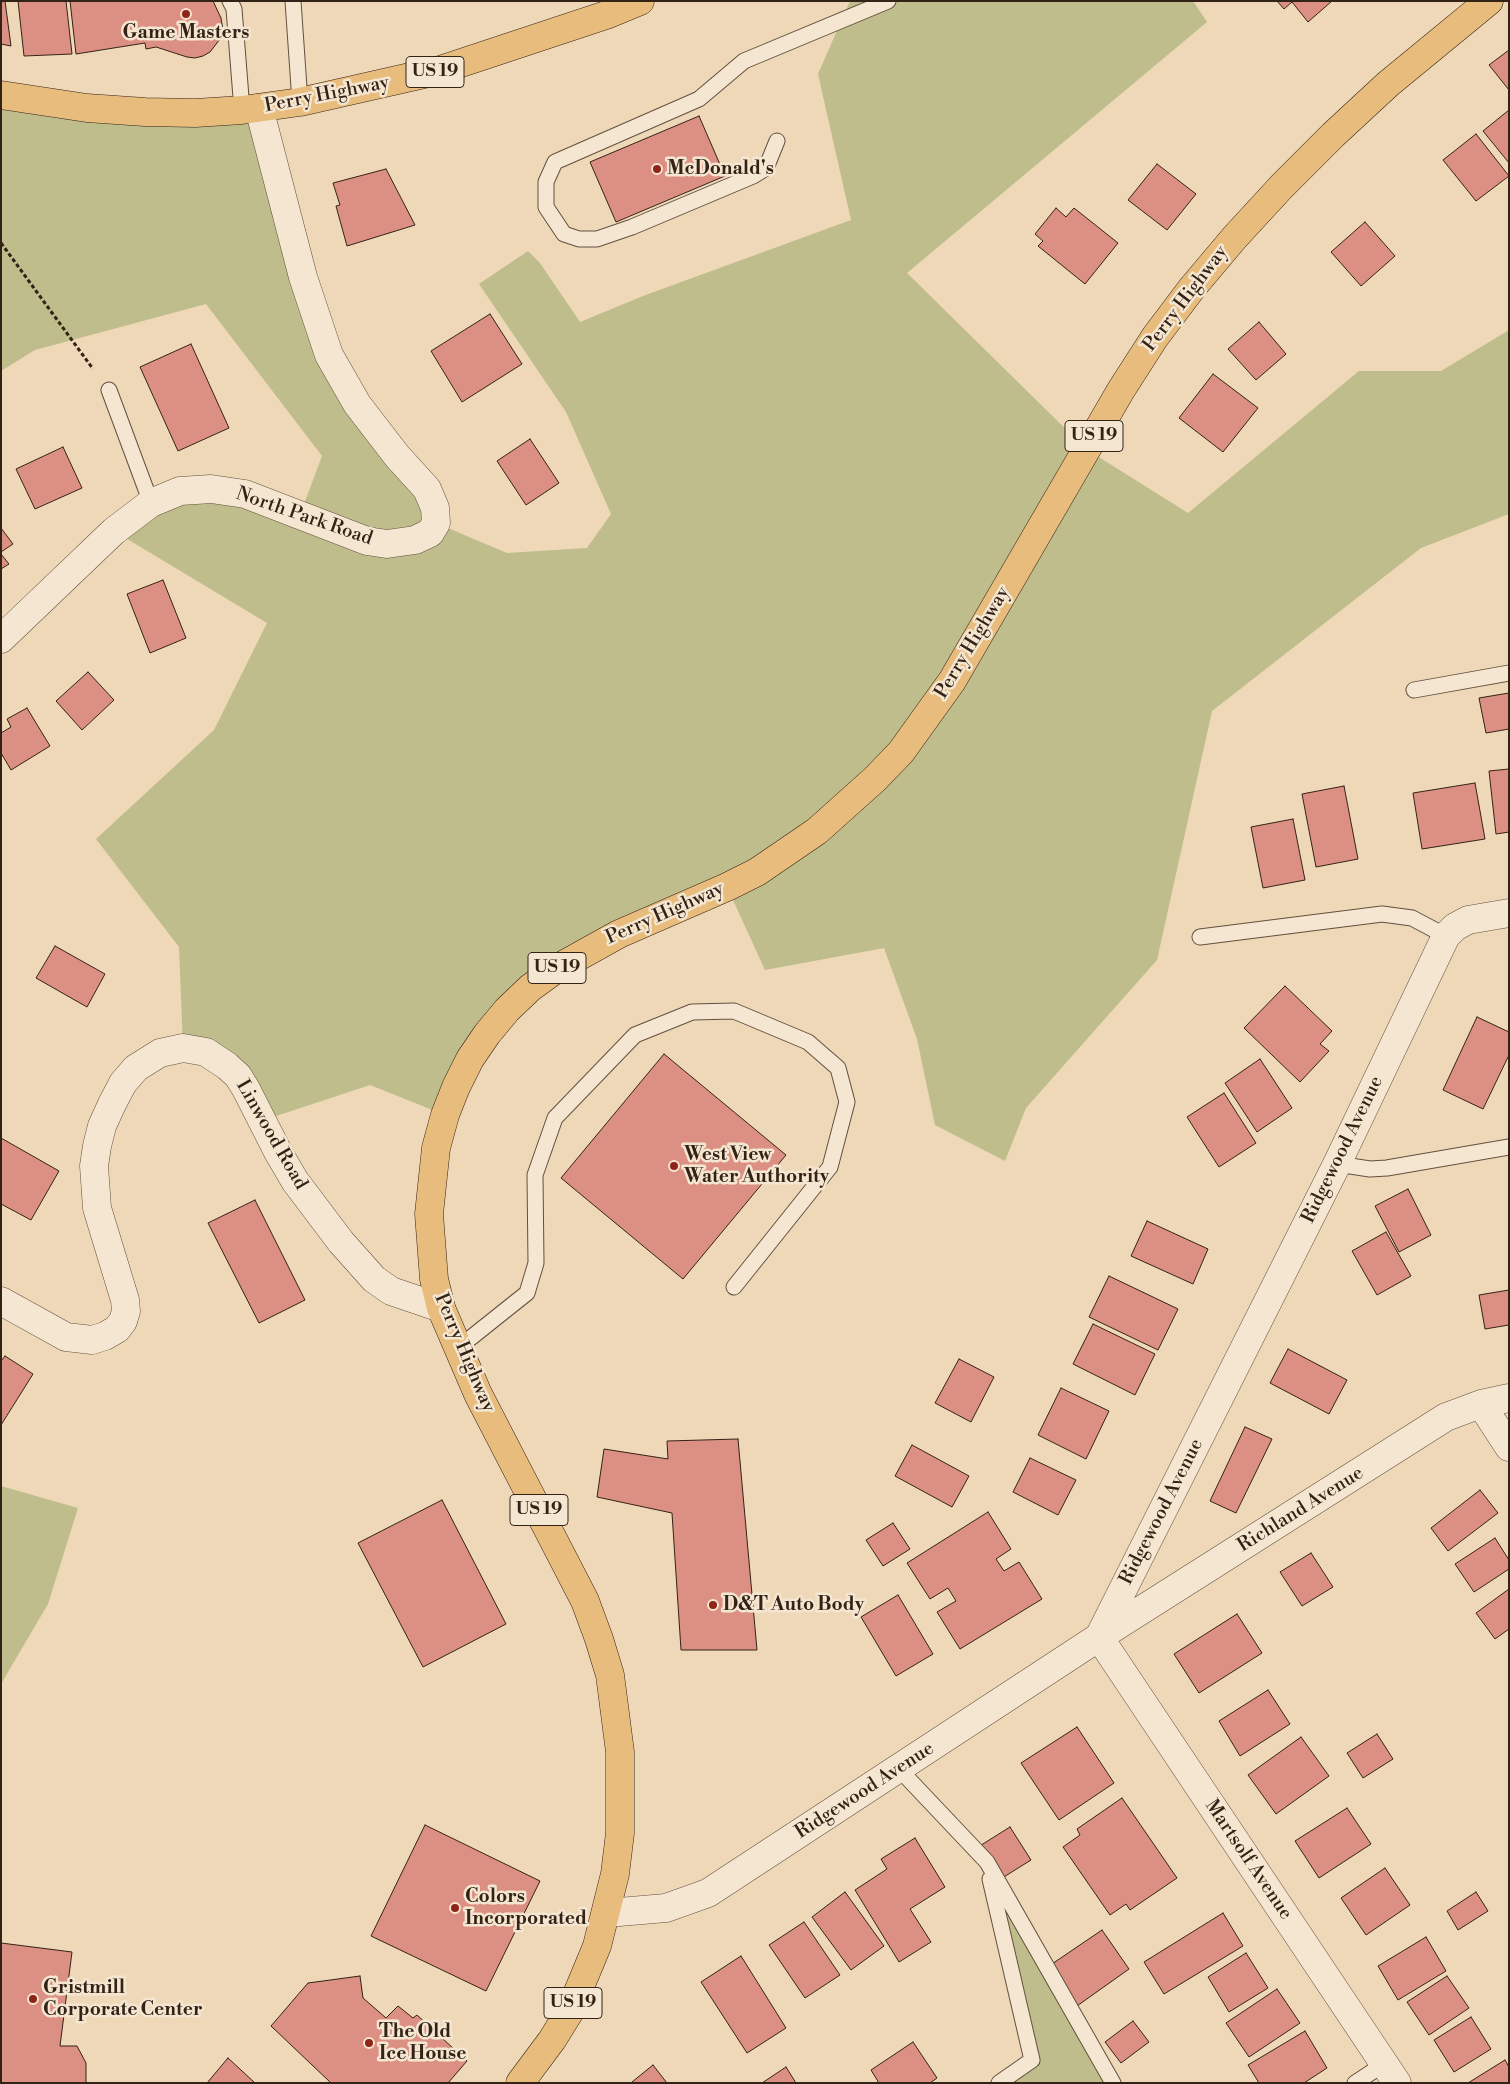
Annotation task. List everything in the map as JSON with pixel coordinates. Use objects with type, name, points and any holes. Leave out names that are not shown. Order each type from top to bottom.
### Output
[{"type":"main road","name":"Perry Highway","points":[[1,95],[87,108],[145,112],[195,113],[251,109],[300,102],[438,71],[606,15],[640,1]]},
{"type":"main road","name":"Perry Highway","points":[[520,2083],[552,2040],[570,2011],[597,1946],[607,1913],[615,1874],[621,1795],[620,1752],[610,1675],[600,1638],[585,1601],[478,1394],[442,1308],[434,1279],[428,1214],[436,1148],[445,1115],[456,1087],[470,1059],[487,1034],[519,999],[556,969],[619,934],[757,872],[817,831],[875,779],[901,752],[952,681],[1121,390],[1155,337],[1192,288],[1235,237],[1332,135],[1388,84],[1489,1]]},
{"type":"street","name":"North Park Road","points":[[1,639],[114,531],[151,503],[180,491],[211,489],[245,494],[367,541],[387,544],[415,540],[430,533],[436,523],[435,508],[427,489],[396,456],[357,404],[329,355],[312,310],[251,109]]},
{"type":"street","name":"Ridgewood Avenue","points":[[607,1913],[666,1908],[708,1893],[1099,1637],[1337,1164],[1446,936],[1455,927],[1468,920],[1509,913]]},
{"type":"street","name":"Linwood Road","points":[[1,1301],[66,1337],[92,1340],[105,1336],[117,1329],[123,1321],[126,1311],[125,1300],[96,1208],[94,1166],[97,1146],[102,1126],[112,1104],[123,1083],[136,1068],[160,1053],[183,1048],[206,1052],[238,1076],[278,1152],[296,1181],[341,1242],[374,1279],[391,1292],[442,1308]]},
{"type":"street","name":"Richland Avenue","points":[[1099,1637],[1446,1418],[1481,1404],[1509,1398]]},
{"type":"street","points":[[1481,1404],[1509,1447]]},
{"type":"street","name":"Martsolf Avenue","points":[[1099,1637],[1391,2073]]},
{"type":"lane","points":[[230,1],[234,9],[251,109]]},
{"type":"lane","points":[[292,1],[300,102]]},
{"type":"lane","points":[[777,141],[766,168],[754,176],[632,227],[597,239],[578,239],[564,234],[546,207],[546,182],[555,162],[699,99],[744,61],[888,1]]},
{"type":"lane","points":[[108,390],[151,503]]},
{"type":"lane","points":[[1414,690],[1509,673]]},
{"type":"lane","points":[[1200,937],[1382,914],[1412,918],[1446,936]]},
{"type":"lane","points":[[458,1348],[527,1293],[536,1264],[535,1175],[555,1118],[635,1036],[692,1012],[734,1011],[808,1042],[838,1068],[847,1102],[830,1167],[734,1287]]},
{"type":"lane","points":[[1337,1164],[1370,1169],[1387,1168],[1509,1147]]},
{"type":"lane","points":[[899,1768],[987,1862],[1114,2083]]},
{"type":"lane","points":[[987,1862],[1032,2060],[999,2083]]},
{"type":"lane","points":[[1355,2083],[1391,2073]]},
{"type":"path","points":[[1,243],[108,390]]},
{"type":"shaded area","points":[[850,1],[1193,1],[1207,22],[907,273],[1086,449],[1188,513],[1359,371],[1441,371],[1509,330],[1509,514],[1421,548],[1212,711],[1157,960],[1026,1108],[1005,1161],[935,1125],[917,1039],[884,948],[765,970],[727,887],[530,988],[445,1115],[370,1085],[261,1121],[246,1088],[183,1048],[179,947],[96,839],[214,730],[267,623],[114,531],[180,491],[300,515],[322,456],[206,304],[35,350],[1,371],[1,95],[259,108],[312,311],[436,523],[507,553],[587,548],[611,514],[566,412],[479,284],[528,251],[540,263],[580,322],[643,296],[851,220],[818,74]]},
{"type":"shaded area","points":[[1,1486],[78,1508],[48,1604],[1,1684]]},
{"type":"shaded area","points":[[987,1862],[1113,2083],[999,2083],[1032,2059]]},
{"type":"building","points":[[1,1],[5,1],[11,46],[1,44]]},
{"type":"building","points":[[18,1],[66,1],[72,54],[24,56]]},
{"type":"building","points":[[70,1],[213,1],[221,18],[223,30],[220,39],[210,52],[195,58],[156,47],[146,49],[145,43],[76,54]]},
{"type":"building","points":[[1277,1],[1332,1],[1308,22],[1292,2],[1284,9]]},
{"type":"building","points":[[1509,50],[1509,90],[1489,65]]},
{"type":"building","points":[[1509,110],[1509,163],[1483,131]]},
{"type":"building","name":"McDonald's","points":[[699,116],[725,176],[616,222],[590,162]]},
{"type":"building","points":[[1476,134],[1509,176],[1476,201],[1443,160]]},
{"type":"building","points":[[1157,164],[1196,194],[1167,230],[1128,200]]},
{"type":"building","points":[[386,169],[415,225],[347,246],[336,206],[340,205],[333,183]]},
{"type":"building","points":[[1056,208],[1066,217],[1074,208],[1118,243],[1085,284],[1038,246],[1043,241],[1035,234]]},
{"type":"building","points":[[1365,222],[1395,256],[1361,286],[1331,252]]},
{"type":"building","points":[[490,314],[522,364],[462,402],[431,351]]},
{"type":"building","points":[[1259,322],[1286,354],[1256,380],[1228,349]]},
{"type":"building","points":[[191,344],[229,428],[178,451],[140,367]]},
{"type":"building","points":[[1213,374],[1258,408],[1223,452],[1179,418]]},
{"type":"building","points":[[530,439],[559,483],[526,505],[497,461]]},
{"type":"building","points":[[63,447],[82,488],[35,509],[16,469]]},
{"type":"building","points":[[1,528],[13,544],[1,552]]},
{"type":"building","points":[[1,554],[9,564],[1,569]]},
{"type":"building","points":[[163,580],[186,638],[150,653],[127,594]]},
{"type":"building","points":[[88,672],[114,700],[82,730],[56,701]]},
{"type":"building","points":[[1509,693],[1509,729],[1486,733],[1479,698]]},
{"type":"building","points":[[27,708],[50,746],[11,770],[1,753],[1,733],[11,727],[7,719]]},
{"type":"building","points":[[1509,769],[1509,832],[1496,834],[1489,771]]},
{"type":"building","points":[[1475,783],[1485,839],[1422,849],[1413,793]]},
{"type":"building","points":[[1344,786],[1358,859],[1316,867],[1302,794]]},
{"type":"building","points":[[1293,819],[1305,880],[1263,888],[1251,827]]},
{"type":"building","points":[[55,946],[105,974],[87,1007],[36,978]]},
{"type":"building","points":[[1285,986],[1332,1031],[1320,1044],[1329,1051],[1300,1082],[1244,1028]]},
{"type":"building","points":[[1477,1017],[1509,1032],[1509,1055],[1483,1109],[1443,1090]]},
{"type":"building","name":"West View Water Authority","points":[[664,1054],[786,1155],[683,1279],[561,1178]]},
{"type":"building","points":[[1260,1059],[1292,1108],[1257,1132],[1225,1083]]},
{"type":"building","points":[[1224,1093],[1256,1143],[1219,1167],[1187,1117]]},
{"type":"building","points":[[1,1138],[59,1171],[31,1220],[1,1204]]},
{"type":"building","points":[[1408,1189],[1431,1235],[1399,1252],[1375,1206]]},
{"type":"building","points":[[255,1200],[305,1300],[259,1323],[208,1223]]},
{"type":"building","points":[[1147,1221],[1208,1249],[1193,1284],[1131,1256]]},
{"type":"building","points":[[1386,1232],[1411,1276],[1377,1295],[1352,1251]]},
{"type":"building","points":[[1109,1276],[1178,1309],[1158,1350],[1089,1317]]},
{"type":"building","points":[[1509,1290],[1509,1325],[1485,1329],[1479,1295]]},
{"type":"building","points":[[1093,1324],[1155,1354],[1135,1395],[1073,1364]]},
{"type":"building","points":[[1288,1349],[1347,1380],[1329,1414],[1270,1383]]},
{"type":"building","points":[[5,1356],[33,1374],[1,1425],[1,1361]]},
{"type":"building","points":[[959,1359],[994,1377],[971,1422],[935,1403]]},
{"type":"building","points":[[1061,1388],[1109,1411],[1086,1459],[1038,1435]]},
{"type":"building","points":[[1245,1427],[1272,1439],[1236,1513],[1210,1501]]},
{"type":"building","points":[[738,1439],[757,1650],[681,1650],[672,1513],[597,1497],[604,1449],[668,1459],[667,1441]]},
{"type":"building","points":[[912,1445],[969,1476],[952,1507],[895,1476]]},
{"type":"building","points":[[1030,1458],[1076,1480],[1058,1515],[1013,1492]]},
{"type":"building","points":[[1480,1490],[1498,1513],[1448,1551],[1431,1528]]},
{"type":"building","points":[[442,1500],[506,1624],[423,1667],[358,1543]]},
{"type":"building","points":[[988,1512],[1011,1549],[996,1559],[1004,1571],[1019,1562],[1042,1599],[960,1649],[937,1612],[956,1601],[948,1588],[930,1599],[907,1563]]},
{"type":"building","points":[[893,1523],[910,1549],[883,1566],[866,1540]]},
{"type":"building","points":[[1495,1538],[1509,1560],[1509,1569],[1474,1592],[1455,1564]]},
{"type":"building","points":[[1311,1553],[1333,1587],[1302,1606],[1280,1572]]},
{"type":"building","points":[[1509,1589],[1509,1629],[1495,1639],[1476,1613]]},
{"type":"building","points":[[898,1595],[933,1654],[896,1676],[861,1617]]},
{"type":"building","points":[[1237,1614],[1262,1653],[1199,1693],[1174,1654]]},
{"type":"building","points":[[1268,1690],[1290,1724],[1240,1756],[1219,1721]]},
{"type":"building","points":[[1077,1727],[1114,1783],[1059,1820],[1021,1763]]},
{"type":"building","points":[[1377,1734],[1393,1759],[1363,1778],[1347,1753]]},
{"type":"building","points":[[1301,1737],[1329,1776],[1276,1814],[1248,1775]]},
{"type":"building","points":[[1122,1798],[1177,1878],[1130,1910],[1126,1904],[1110,1915],[1063,1847],[1080,1835],[1077,1829]]},
{"type":"building","points":[[1347,1808],[1371,1844],[1319,1878],[1295,1841]]},
{"type":"building","name":"Colors Incorporated","points":[[425,1825],[540,1881],[486,1991],[371,1936]]},
{"type":"building","points":[[1010,1827],[1031,1860],[999,1880],[978,1847]]},
{"type":"building","points":[[915,1838],[945,1887],[910,1909],[931,1942],[899,1962],[855,1890],[887,1869],[881,1859]]},
{"type":"building","points":[[1385,1868],[1410,1905],[1366,1935],[1341,1898]]},
{"type":"building","points":[[845,1892],[884,1946],[851,1970],[812,1917]]},
{"type":"building","points":[[1476,1892],[1488,1911],[1458,1930],[1447,1911]]},
{"type":"building","points":[[1223,1913],[1243,1946],[1164,1994],[1144,1962]]},
{"type":"building","points":[[804,1922],[840,1975],[805,1998],[769,1945]]},
{"type":"building","points":[[1102,1930],[1129,1969],[1077,2006],[1049,1966]]},
{"type":"building","points":[[1426,1937],[1446,1971],[1398,2000],[1378,1966]]},
{"type":"building","name":"Gristmill Corporate Center","points":[[1,1943],[72,1952],[60,2046],[77,2046],[86,2063],[86,2083],[1,2083]]},
{"type":"building","points":[[1246,1953],[1268,1988],[1229,2012],[1208,1977]]},
{"type":"building","points":[[741,1956],[786,2028],[747,2053],[701,1982]]},
{"type":"building","name":"The Old Ice House","points":[[360,1976],[363,1998],[386,2018],[398,2006],[413,2018],[417,2015],[467,2061],[448,2083],[331,2083],[271,2026],[308,1983]]},
{"type":"building","points":[[1447,1976],[1469,2008],[1429,2035],[1407,2002]]},
{"type":"building","points":[[1277,1989],[1300,2023],[1249,2057],[1226,2023]]},
{"type":"building","points":[[1471,2017],[1491,2049],[1454,2072],[1434,2040]]},
{"type":"building","points":[[1133,2021],[1149,2042],[1121,2063],[1105,2042]]},
{"type":"building","points":[[1305,2031],[1327,2068],[1304,2083],[1259,2083],[1248,2065]]},
{"type":"building","points":[[913,2042],[937,2078],[930,2083],[879,2083],[871,2070]]},
{"type":"building","points":[[228,2058],[255,2083],[207,2083]]},
{"type":"building","points":[[1505,2060],[1509,2067],[1509,2083],[1468,2083]]},
{"type":"building","points":[[653,2065],[667,2083],[631,2083],[632,2082]]},
{"type":"building","points":[[786,2067],[796,2083],[762,2083]]},
{"type":"place","name":"Game Masters","points":[[186,14]]},
{"type":"place","name":"McDonald's","points":[[657,169]]},
{"type":"place","name":"West View Water Authority","points":[[674,1166]]},
{"type":"place","name":"D&T Auto Body","points":[[713,1605]]},
{"type":"place","name":"Colors Incorporated","points":[[455,1908]]},
{"type":"place","name":"Gristmill Corporate Center","points":[[33,1999]]},
{"type":"place","name":"The Old Ice House","points":[[369,2043]]}]
